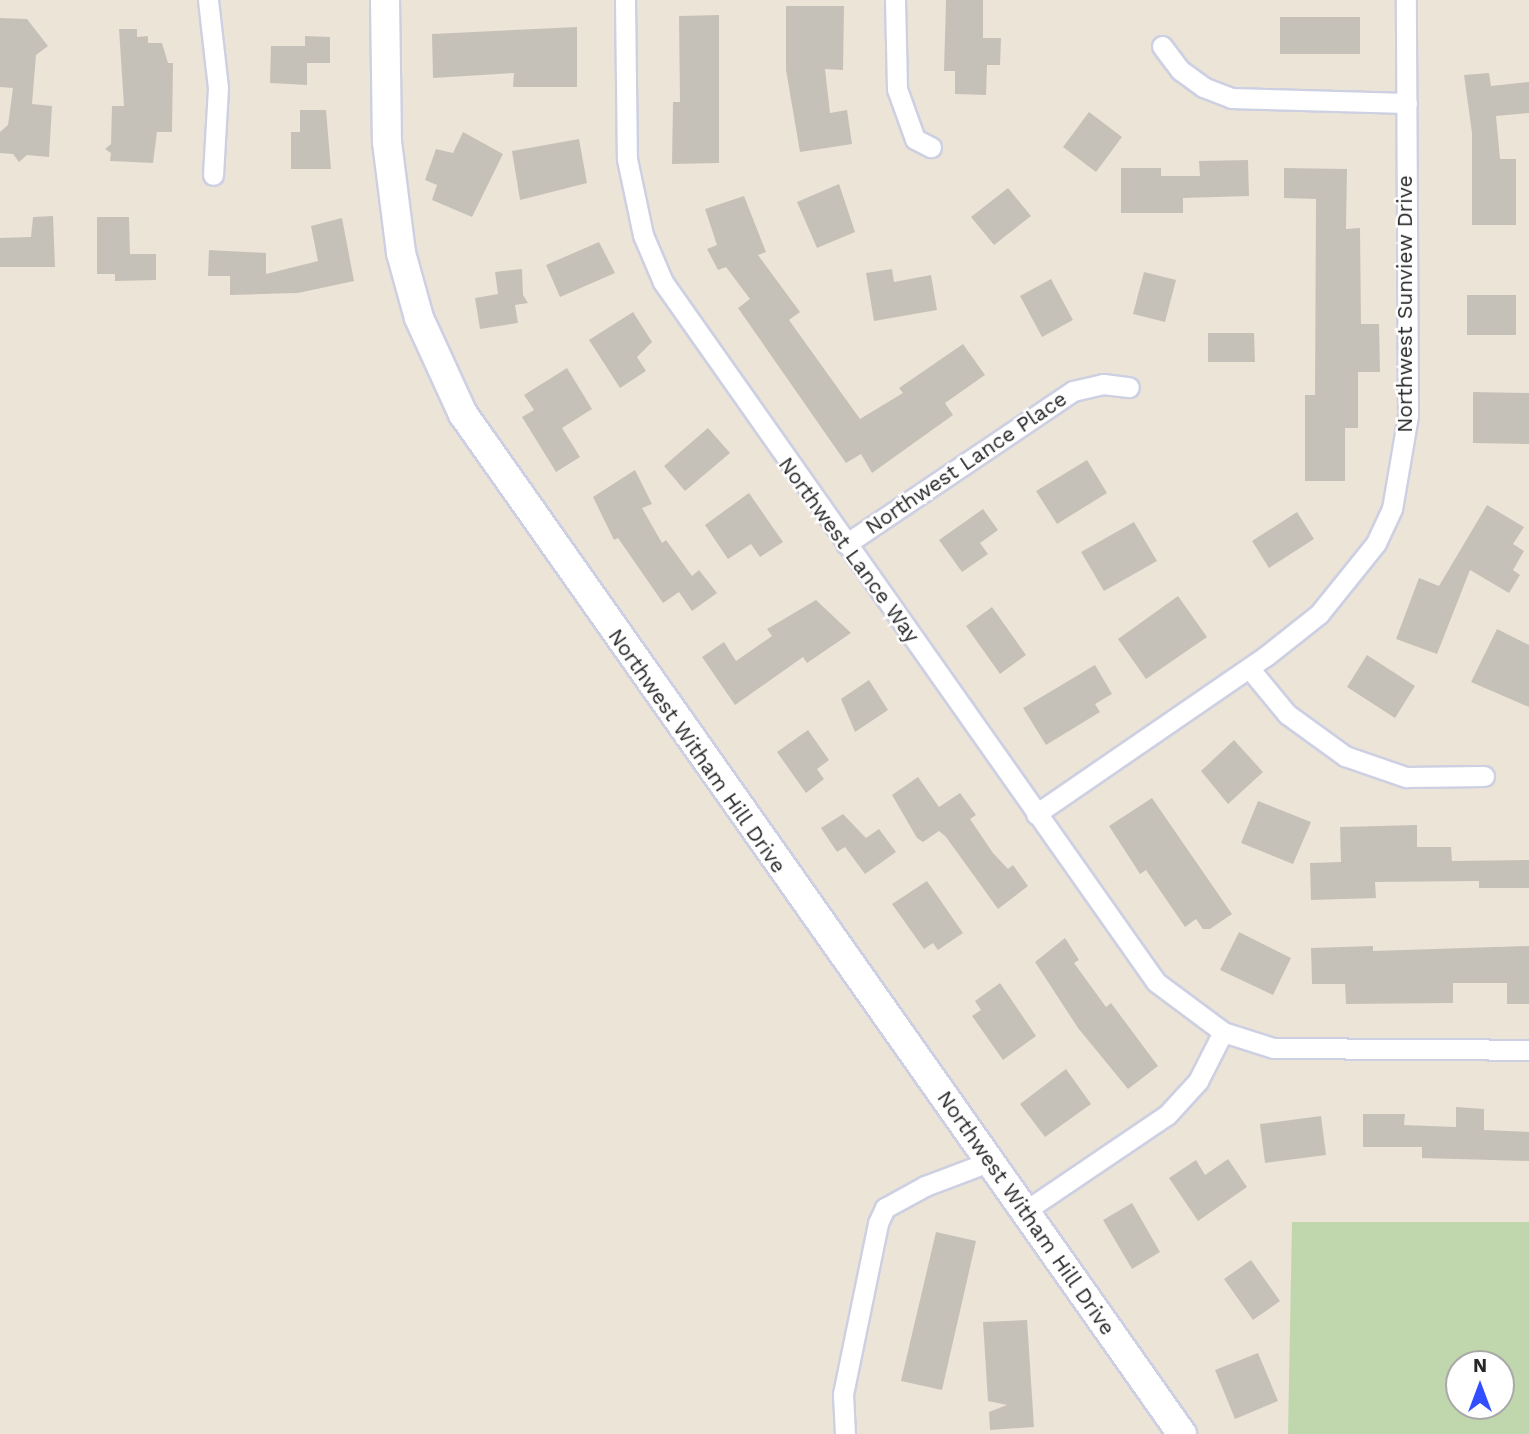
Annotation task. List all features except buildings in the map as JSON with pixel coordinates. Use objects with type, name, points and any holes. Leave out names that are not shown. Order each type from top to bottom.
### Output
[{"type":"street","points":[[208,0],[218,88],[213,175]]},
{"type":"street","name":"Northwest Witham Hill Drive","points":[[385,0],[388,166],[401,253],[423,328],[463,414],[1182,1434]]},
{"type":"street","name":"Northwest Lance Way","points":[[625,0],[627,159],[643,235],[680,312],[1156,982],[1223,1032]]},
{"type":"street","points":[[895,0],[897,89],[915,139],[931,147]]},
{"type":"street","name":"Northwest Sunview Drive","points":[[1036,814],[1249,668],[1318,614],[1350,580],[1376,542],[1392,509],[1408,415],[1406,0]]},
{"type":"street","points":[[1162,46],[1180,69],[1203,87],[1231,98],[1306,104],[1407,103]]},
{"type":"street","name":"Northwest Lance Place","points":[[846,544],[1073,391],[1103,384],[1129,387]]},
{"type":"street","points":[[1249,668],[1287,714],[1345,756],[1406,777],[1485,776]]},
{"type":"street","points":[[1025,1211],[1167,1115],[1198,1081],[1223,1032],[1300,1051],[1529,1051]]},
{"type":"street","points":[[845,1434],[844,1394],[878,1223],[885,1208],[925,1186],[989,1162]]},
{"type":"green space","points":[[1292,1222],[1529,1222],[1529,1434],[1288,1434]]}]
